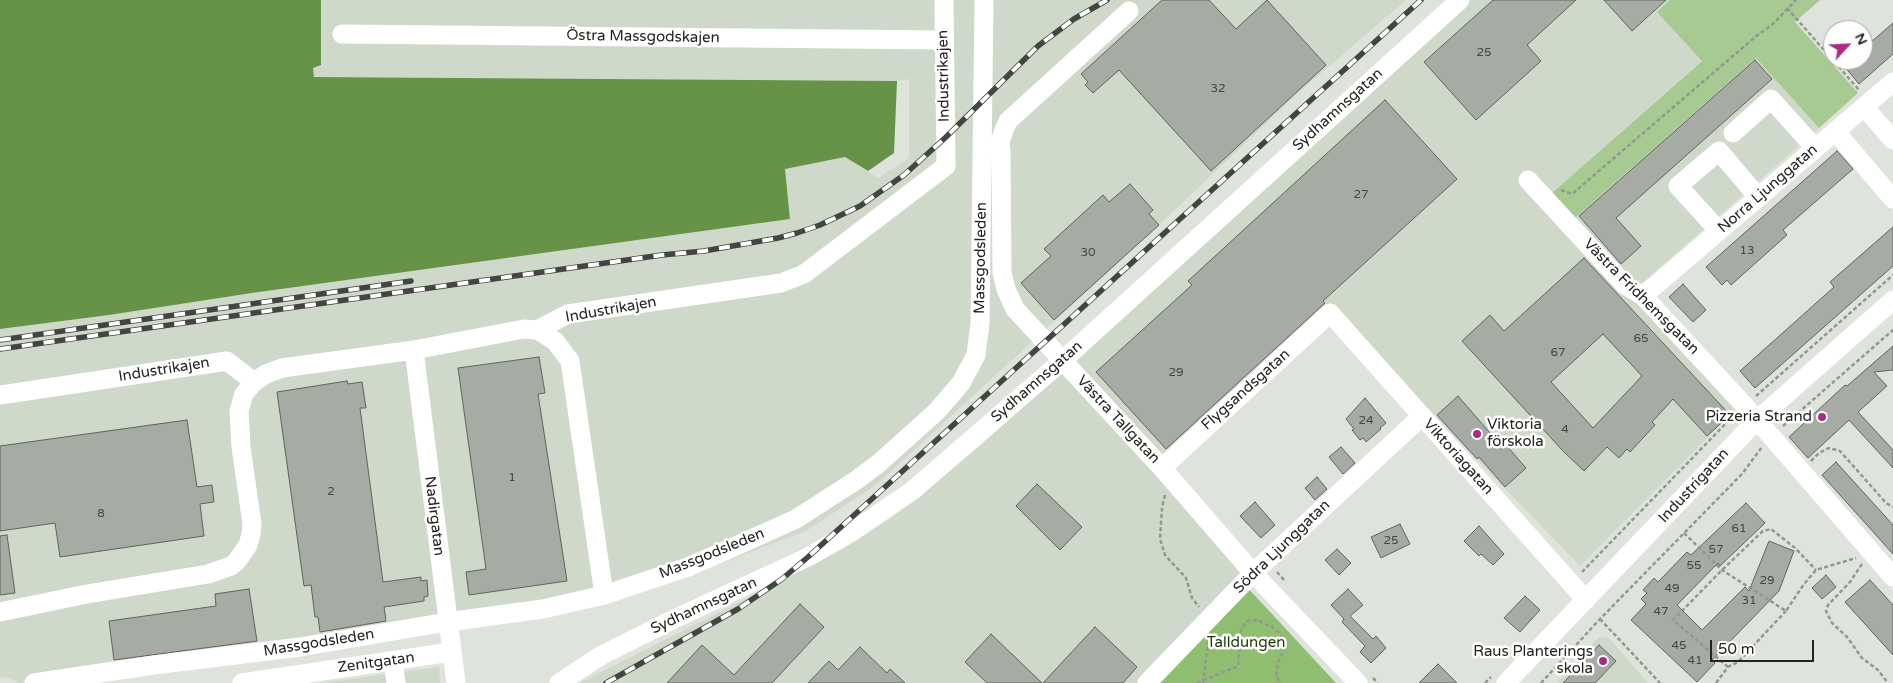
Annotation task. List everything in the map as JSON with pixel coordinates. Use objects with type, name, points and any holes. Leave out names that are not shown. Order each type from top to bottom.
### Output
[{"type":"street","name":"Industrikajen","points":[[0,395],[227,361],[254,382],[266,374],[282,368],[414,350],[524,329],[537,330],[568,314],[781,283],[804,274],[946,166],[944,0]]},
{"type":"street","name":"Massgodsleden","points":[[34,683],[154,665],[300,647],[447,622],[543,609],[604,595],[696,563],[796,519],[855,482],[937,411],[961,383],[976,354],[979,338],[984,0]]},
{"type":"street","name":"Sydhamnsgatan","points":[[558,683],[602,655],[674,619],[808,557],[854,531],[912,491],[1062,360],[1460,0]]},
{"type":"street","name":"Västra Tallgatan","points":[[1128,12],[1008,121],[1000,142],[1002,273],[1006,289],[1015,309],[1166,472],[1252,573],[1358,683]]},
{"type":"street","name":"Östra Massgodskajen","points":[[342,34],[943,40]]},
{"type":"street","name":"Norra Ljunggatan","points":[[1643,296],[1893,82]]},
{"type":"street","points":[[1733,133],[1771,99],[1815,148]]},
{"type":"street","points":[[1864,107],[1893,140]]},
{"type":"street","points":[[1835,131],[1893,199]]},
{"type":"street","points":[[1719,231],[1678,186],[1719,151],[1758,197]]},
{"type":"street","name":"Västra Fridhemsgatan","points":[[1528,180],[1625,285],[1643,296],[1757,420],[1893,578]]},
{"type":"street","name":"Industrigatan","points":[[1506,683],[1757,420],[1893,300]]},
{"type":"street","name":"Viktoriagatan","points":[[1330,313],[1586,600]]},
{"type":"street","name":"Flygsandsgatan","points":[[1166,472],[1330,313]]},
{"type":"street","points":[[537,330],[555,341],[570,361],[604,595]]},
{"type":"street","name":"Nadirgatan","points":[[414,350],[456,683]]},
{"type":"street","points":[[0,612],[87,594],[208,574],[231,566],[237,561],[248,545],[252,524],[241,446],[239,411],[244,394],[254,382]]},
{"type":"street","name":"Södra Ljunggatan","points":[[1147,683],[1252,573],[1422,416]]},
{"type":"street","points":[[300,647],[304,674]]},
{"type":"street","name":"Zenitgatan","points":[[242,683],[451,652]]},
{"type":"street","points":[[393,661],[396,683]]},
{"type":"path","points":[[1555,188],[1572,194],[1774,22],[1796,0]]},
{"type":"path","points":[[1787,8],[1862,93],[1864,107]]},
{"type":"path","points":[[1541,683],[1600,619],[1742,474],[1771,437],[1893,330]]},
{"type":"path","points":[[1800,471],[1819,453],[1829,448],[1840,451],[1886,503],[1893,507]]},
{"type":"path","points":[[1166,472],[1160,539],[1166,554],[1186,578],[1192,598],[1208,620],[1208,646],[1203,682]]},
{"type":"path","points":[[1728,667],[1673,620],[1763,531],[1771,529],[1795,548],[1816,570]]},
{"type":"path","points":[[1684,533],[1722,570],[1786,611]]},
{"type":"path","points":[[1716,683],[1728,667],[1738,662],[1786,611],[1816,570],[1841,564],[1870,552]]},
{"type":"path","points":[[1870,552],[1850,582],[1828,605],[1826,611],[1832,623],[1847,637],[1868,663],[1878,670],[1888,683]]},
{"type":"path","points":[[1618,591],[1624,596]]},
{"type":"path","points":[[1600,619],[1660,683]]},
{"type":"path","points":[[1197,683],[1238,666],[1242,628],[1248,621],[1258,620],[1272,626],[1281,634],[1284,647],[1278,662],[1276,677],[1281,683]]},
{"type":"shaded area","points":[[0,0],[321,0],[321,65],[313,68],[314,77],[897,81],[894,153],[868,171],[845,157],[785,169],[790,219],[0,329]]},
{"type":"shaded area","points":[[321,0],[1406,0],[1297,94],[1159,225],[876,485],[806,531],[727,561],[656,582],[31,683],[19,683],[7,677],[0,678],[0,329],[790,219],[785,169],[845,157],[878,178],[909,158],[909,79],[897,81],[314,77],[313,68],[321,65]]},
{"type":"shaded area","points":[[1467,0],[1670,0],[1657,12],[1702,60],[1552,193],[1575,218],[1756,58],[1819,128],[1632,292],[1739,406],[1580,566],[1331,309],[1163,461],[1069,359]]},
{"type":"shaded area","points":[[1670,0],[1820,0],[1795,22],[1823,54],[1823,70],[1838,70],[1858,93],[1819,128],[1756,58],[1575,218],[1552,193],[1702,61],[1657,12]]},
{"type":"shaded area","points":[[1062,369],[1247,568],[1138,683],[579,683],[842,550],[891,518],[984,443]]},
{"type":"shaded area","name":"Raus Planterings skola","points":[[1599,637],[1609,638],[1648,683],[1557,683]]},
{"type":"shaded area","points":[[439,667],[440,683],[322,683]]},
{"type":"green space","name":"Talldungen","points":[[1245,585],[1336,683],[1153,683]]},
{"type":"building","points":[[1162,0],[1209,0],[1236,29],[1267,0],[1326,65],[1211,171],[1119,70],[1093,93],[1085,85],[1088,82],[1081,74]]},
{"type":"building","points":[[1493,0],[1576,0],[1527,45],[1541,61],[1476,120],[1424,62]]},
{"type":"building","points":[[1604,0],[1666,0],[1632,31]]},
{"type":"building","points":[[1893,23],[1893,54],[1859,84],[1847,70],[1873,70],[1873,40]]},
{"type":"building","points":[[1755,60],[1772,79],[1616,218],[1641,246],[1621,264],[1579,216]]},
{"type":"building","points":[[1385,100],[1457,179],[1323,301],[1325,303],[1166,449],[1096,372],[1192,285],[1188,281]]},
{"type":"building","points":[[1837,151],[1853,169],[1783,230],[1787,235],[1731,285],[1727,280],[1722,285],[1706,267]]},
{"type":"building","points":[[1130,184],[1153,210],[1149,214],[1159,225],[1054,320],[1021,283],[1051,256],[1044,249],[1103,195],[1109,202]]},
{"type":"building","points":[[1893,227],[1893,266],[1755,388],[1740,371],[1834,287],[1830,282]]},
{"type":"building","points":[[1584,258],[1730,415],[1707,436],[1673,399],[1652,422],[1655,425],[1630,452],[1627,449],[1619,458],[1607,447],[1584,471],[1563,451],[1462,341],[1490,315],[1504,331]],"holes":[[[1603,334],[1642,376],[1593,428],[1551,382]]]},
{"type":"building","points":[[1683,284],[1706,310],[1693,322],[1669,297]]},
{"type":"building","points":[[1893,346],[1893,370],[1874,372],[1887,386],[1858,412],[1893,450],[1893,468],[1849,420],[1808,458],[1789,437],[1845,385],[1847,386]]},
{"type":"building","points":[[539,357],[545,393],[538,394],[567,581],[469,595],[466,572],[486,569],[458,368]]},
{"type":"building","points":[[347,381],[348,384],[362,382],[366,408],[360,408],[383,582],[421,577],[421,581],[427,580],[428,596],[424,597],[424,601],[384,607],[386,621],[320,632],[318,617],[315,617],[311,585],[304,586],[277,392]]},
{"type":"building","points":[[1458,396],[1497,441],[1500,438],[1526,468],[1505,487],[1479,457],[1477,459],[1437,415]]},
{"type":"building","points":[[1365,398],[1386,423],[1366,442],[1363,438],[1360,440],[1346,419]]},
{"type":"building","points":[[187,420],[197,487],[212,485],[214,502],[200,504],[204,536],[60,557],[55,523],[0,531],[0,446]]},
{"type":"building","points":[[1341,447],[1355,463],[1343,474],[1329,457]]},
{"type":"building","points":[[1836,462],[1893,525],[1893,554],[1822,475]]},
{"type":"building","points":[[1317,477],[1327,489],[1315,500],[1305,488]]},
{"type":"building","points":[[1037,484],[1082,527],[1060,550],[1016,506]]},
{"type":"building","points":[[1255,502],[1275,525],[1261,538],[1240,516]]},
{"type":"building","points":[[1746,503],[1765,523],[1720,566],[1718,563],[1677,605],[1702,630],[1745,587],[1749,591],[1769,541],[1794,551],[1779,591],[1712,660],[1715,663],[1697,682],[1631,620],[1646,604],[1641,599],[1647,593],[1643,590],[1654,578],[1658,582],[1687,552],[1691,555]]},
{"type":"building","points":[[1400,524],[1410,544],[1381,558],[1371,537]]},
{"type":"building","points":[[1479,526],[1504,554],[1493,565],[1481,554],[1479,556],[1464,541]]},
{"type":"building","points":[[7,535],[15,593],[0,595],[0,536]]},
{"type":"building","points":[[1337,549],[1351,563],[1339,575],[1325,560]]},
{"type":"building","points":[[1826,575],[1836,587],[1822,599],[1812,588]]},
{"type":"building","points":[[1870,580],[1893,605],[1893,655],[1845,602]]},
{"type":"building","points":[[249,589],[257,641],[114,660],[109,621],[216,606],[215,594]]},
{"type":"building","points":[[1348,589],[1363,605],[1350,616],[1373,639],[1376,636],[1386,648],[1371,663],[1360,652],[1365,646],[1342,622],[1344,619],[1331,605]]},
{"type":"building","points":[[1525,596],[1540,610],[1520,632],[1504,618]]},
{"type":"building","points":[[800,604],[824,627],[772,683],[667,683],[702,645],[734,675]]},
{"type":"building","points":[[1095,627],[1137,667],[1123,683],[1043,683]]},
{"type":"building","points":[[991,634],[1042,683],[987,683],[965,662]]},
{"type":"building","points":[[1599,645],[1616,661],[1595,683],[1563,683]]},
{"type":"building","points":[[860,647],[887,673],[890,669],[905,683],[808,683],[829,661],[838,670]]},
{"type":"building","points":[[1438,664],[1457,683],[1419,683]]},
{"type":"railway","points":[[0,349],[662,255],[704,251],[797,233],[820,225],[860,206],[904,175],[945,138],[1038,46],[1074,19],[1107,0]]},
{"type":"railway","points":[[606,683],[738,609],[782,579],[1421,0]]},
{"type":"railway","points":[[0,340],[411,281]]},
{"type":"place","name":"Pizzeria Strand","points":[[1822,417]]},
{"type":"place","name":"Viktoria förskola","points":[[1477,434]]},
{"type":"place","name":"Raus Planterings skola","points":[[1603,661]]}]
